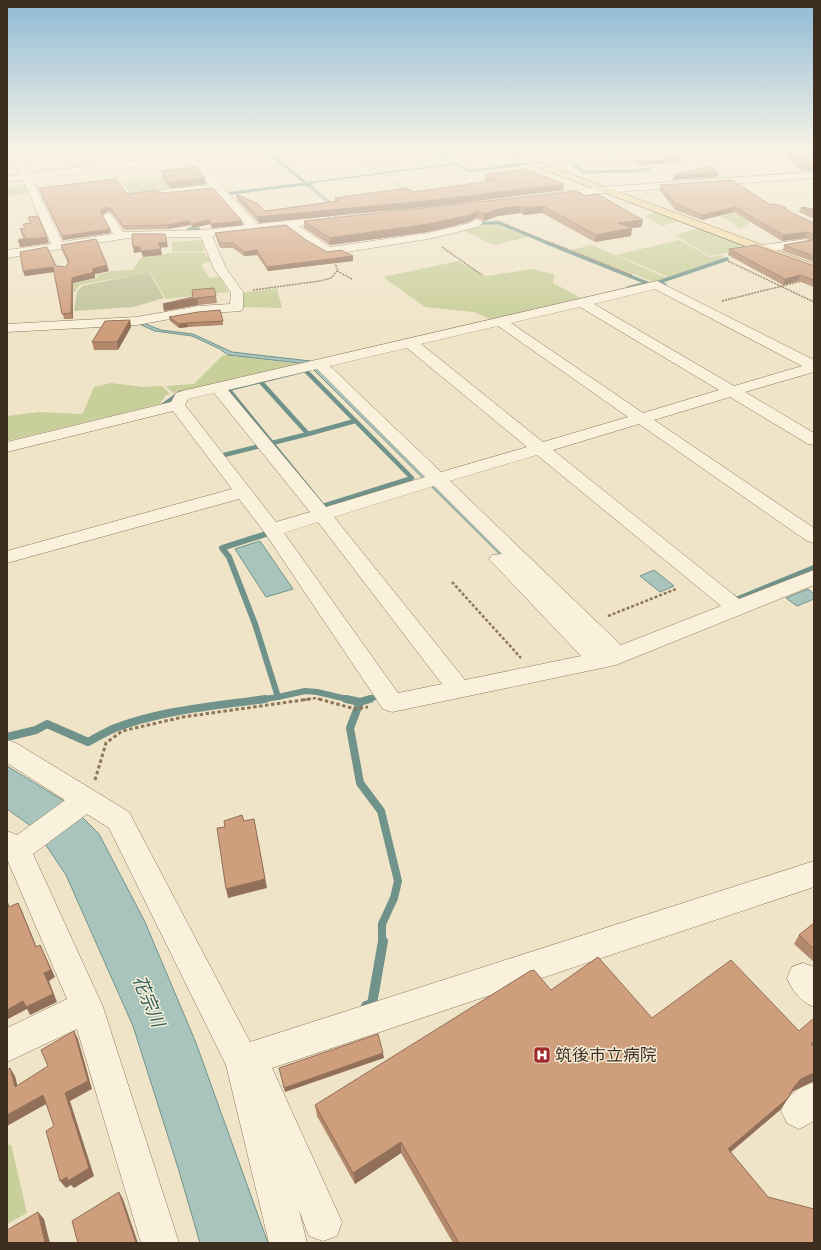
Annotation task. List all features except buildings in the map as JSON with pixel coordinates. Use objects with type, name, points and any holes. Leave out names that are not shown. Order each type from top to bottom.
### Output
[{"type":"main road","points":[[655,209],[814,268]]},
{"type":"street","points":[[40,209],[60,261]]},
{"type":"street","points":[[237,209],[255,229]]},
{"type":"street","points":[[107,216],[120,236]]},
{"type":"street","points":[[7,254],[120,236],[204,233],[255,229],[346,218]]},
{"type":"street","points":[[290,224],[311,241],[328,251],[428,236],[474,225],[477,222]]},
{"type":"street","points":[[7,328],[137,321],[198,310],[236,308],[237,292],[220,269],[204,233]]},
{"type":"street","points":[[764,249],[806,242]]},
{"type":"street","points":[[7,447],[177,405],[182,396],[657,285],[814,366]]},
{"type":"street","points":[[581,302],[814,440]]},
{"type":"street","points":[[499,321],[814,537]]},
{"type":"street","points":[[409,342],[737,608]]},
{"type":"street","points":[[313,365],[609,658]]},
{"type":"street","points":[[272,530],[814,366]]},
{"type":"street","points":[[218,388],[322,515],[459,689]]},
{"type":"street","points":[[177,405],[272,530],[392,702],[609,658],[814,577]]},
{"type":"street","points":[[430,481],[588,625],[609,658]]},
{"type":"street","points":[[7,557],[242,492]]},
{"type":"street","points":[[7,750],[83,802],[119,820],[246,1060],[324,1222]]},
{"type":"street","points":[[83,802],[19,844],[87,1007],[160,1243]]},
{"type":"street","points":[[246,1060],[814,874]]},
{"type":"street","points":[[7,1045],[87,1007]]},
{"type":"street","points":[[246,1060],[288,1243]]},
{"type":"path","points":[[477,222],[498,222],[657,285]]},
{"type":"path","points":[[428,236],[482,275]]},
{"type":"path","points":[[328,251],[337,271],[352,280]]},
{"type":"path","points":[[728,261],[814,302]]},
{"type":"path","points":[[237,292],[320,281],[332,278],[337,271]]},
{"type":"path","points":[[700,307],[808,279]]},
{"type":"path","points":[[452,582],[535,674]]},
{"type":"path","points":[[588,625],[676,589]]},
{"type":"path","points":[[83,802],[106,743],[122,731],[183,717],[316,698],[355,709],[392,702]]},
{"type":"green space","points":[[706,210],[729,210],[750,222],[741,229],[727,220]]},
{"type":"green space","points":[[657,212],[680,221],[662,226],[644,216]]},
{"type":"green space","points":[[485,224],[496,224],[528,237],[494,245],[462,230]]},
{"type":"green space","points":[[700,228],[751,247],[710,256],[675,235]]},
{"type":"green space","points":[[203,240],[204,251],[172,252],[172,242]]},
{"type":"green space","points":[[679,240],[710,257],[720,255],[725,258],[669,277],[616,255]]},
{"type":"green space","points":[[592,245],[667,278],[654,282],[570,250]]},
{"type":"green space","points":[[204,252],[211,262],[204,262],[202,266],[210,278],[220,277],[229,292],[166,299],[150,272],[80,285],[75,292],[61,293],[60,286],[98,278],[96,275],[112,271],[133,270],[140,258],[173,253]]},
{"type":"green space","points":[[458,261],[486,276],[532,269],[554,274],[553,283],[581,298],[490,319],[474,312],[425,307],[383,277]]},
{"type":"green space","points":[[149,272],[164,298],[133,307],[74,311],[77,292],[82,286]]},
{"type":"green space","points":[[277,288],[282,308],[241,307],[241,293]]},
{"type":"green space","points":[[223,355],[299,364],[173,393],[166,386],[194,384]]},
{"type":"green space","points":[[111,383],[144,387],[162,386],[170,394],[166,395],[160,404],[7,441],[7,416],[39,412],[80,414],[83,413],[94,387]]},
{"type":"green space","points":[[11,1144],[27,1213],[7,1224],[7,1146]]},
{"type":"water","points":[[336,209],[338,209],[345,215]]},
{"type":"water","points":[[143,323],[161,330],[193,334],[232,352],[310,361],[315,363],[601,655],[308,364],[228,355],[220,349],[192,336],[155,331],[139,324]]},
{"type":"water","points":[[260,541],[293,589],[266,597],[235,549]]},
{"type":"water","points":[[654,570],[674,586],[660,592],[640,576]]},
{"type":"water","points":[[808,589],[814,594],[814,599],[797,606],[786,598]]},
{"type":"water","name":"花宗川","points":[[7,766],[69,804],[99,834],[145,922],[196,1043],[268,1243],[200,1243],[133,1026],[66,875],[35,829],[7,809]]},
{"type":"waterway","points":[[475,223],[499,223],[550,244]]},
{"type":"waterway","points":[[189,229],[199,229]]},
{"type":"waterway","points":[[547,243],[647,283],[628,288]]},
{"type":"waterway","points":[[665,285],[659,282],[727,259]]},
{"type":"waterway","points":[[305,370],[412,478],[323,506],[228,389],[260,381],[305,370]]},
{"type":"waterway","points":[[260,381],[308,434]]},
{"type":"waterway","points":[[162,406],[180,393]]},
{"type":"waterway","points":[[308,434],[355,421]]},
{"type":"waterway","points":[[272,443],[308,434]]},
{"type":"waterway","points":[[224,455],[260,446]]},
{"type":"waterway","points":[[266,534],[222,548],[229,557],[255,624],[278,697]]},
{"type":"waterway","points":[[733,597],[736,600],[814,568]]},
{"type":"waterway","points":[[278,697],[305,691],[317,692],[351,700]]},
{"type":"waterway","points":[[369,699],[378,696]]},
{"type":"waterway","points":[[262,699],[278,697]]},
{"type":"waterway","points":[[7,737],[36,730],[47,724],[88,742],[115,728],[152,717],[189,709],[262,699]]},
{"type":"waterway","points":[[258,700],[262,699]]},
{"type":"waterway","points":[[346,699],[360,702]]},
{"type":"waterway","points":[[360,702],[369,699]]},
{"type":"waterway","points":[[360,702],[350,728],[360,783],[381,811],[398,881],[394,898],[382,924],[382,942]]},
{"type":"waterway","points":[[366,1006],[372,1004],[383,941]]},
{"type":"place","name":"筑後市立病院","points":[[542,1055]]}]
